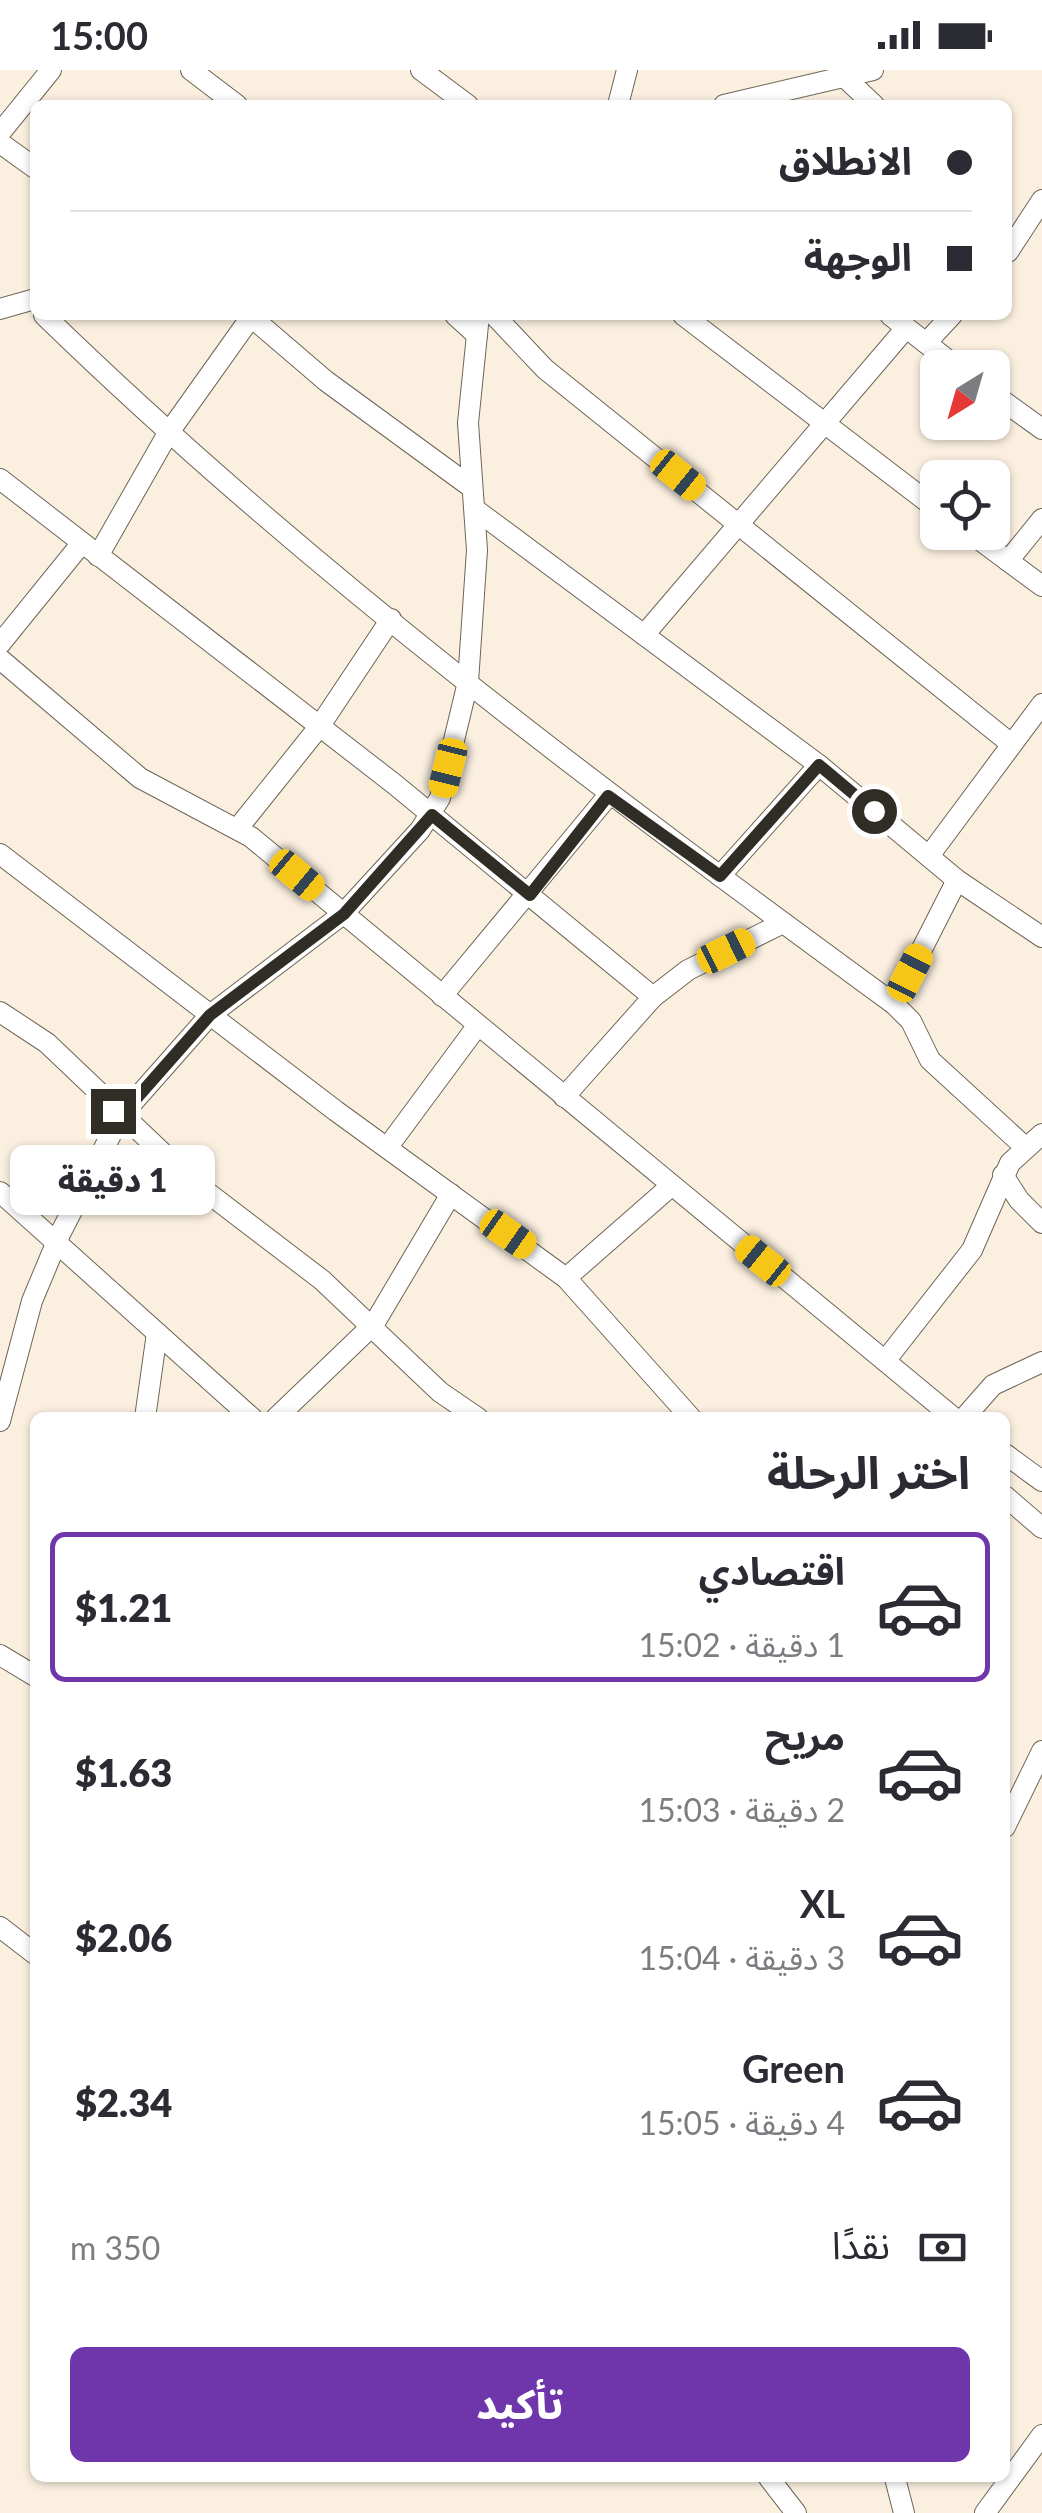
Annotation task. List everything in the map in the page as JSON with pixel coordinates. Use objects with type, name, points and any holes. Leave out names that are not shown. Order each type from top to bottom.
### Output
[{"type":"street","points":[[0,133],[51,70]]},
{"type":"street","points":[[191,70],[230,100]]},
{"type":"street","points":[[421,70],[461,100]]},
{"type":"street","points":[[619,100],[627,70]]},
{"type":"street","points":[[743,100],[840,74],[873,70]]},
{"type":"street","points":[[840,74],[869,100]]},
{"type":"street","points":[[0,144],[30,165]]},
{"type":"street","points":[[1012,239],[1042,200]]},
{"type":"street","points":[[0,308],[30,306]]},
{"type":"street","points":[[51,320],[167,434],[608,796],[894,1004],[911,1021],[930,1060],[1033,1140],[1004,1175],[972,1250],[885,1361]]},
{"type":"street","points":[[0,644],[90,550],[247,320]]},
{"type":"street","points":[[255,320],[326,381],[471,486]]},
{"type":"street","points":[[499,320],[545,369],[1010,743]]},
{"type":"street","points":[[689,320],[920,497]]},
{"type":"street","points":[[926,343],[947,320]]},
{"type":"street","points":[[644,635],[825,426],[898,321],[935,350]]},
{"type":"street","points":[[0,1420],[25,1321],[56,1242],[120,1117],[210,1015],[344,914],[432,815],[443,790],[468,682],[476,510],[471,486],[468,408],[478,325]]},
{"type":"street","points":[[1010,406],[1042,429]]},
{"type":"street","points":[[0,479],[432,815],[653,996]]},
{"type":"street","points":[[476,510],[819,765],[958,880],[1042,937]]},
{"type":"street","points":[[1008,561],[1042,519]]},
{"type":"street","points":[[993,550],[1042,586]]},
{"type":"street","points":[[238,828],[319,727],[391,619]]},
{"type":"street","points":[[0,659],[140,778],[238,828],[947,1412]]},
{"type":"street","points":[[929,856],[1042,704]]},
{"type":"street","points":[[720,876],[819,765]]},
{"type":"street","points":[[442,996],[530,895],[608,796]]},
{"type":"street","points":[[0,854],[387,1148],[566,1278],[685,1412]]},
{"type":"street","points":[[894,1004],[958,880]]},
{"type":"street","points":[[564,1097],[653,996],[688,970],[783,923]]},
{"type":"street","points":[[0,1012],[46,1044],[191,1180],[374,1324],[440,1392],[469,1412]]},
{"type":"street","points":[[387,1148],[478,1025]]},
{"type":"street","points":[[1004,1175],[1019,1200],[1042,1223]]},
{"type":"street","points":[[566,1278],[671,1186]]},
{"type":"street","points":[[0,1192],[245,1412]]},
{"type":"street","points":[[282,1412],[374,1324],[451,1194]]},
{"type":"street","points":[[145,1412],[158,1333]]},
{"type":"street","points":[[969,1412],[994,1385],[1042,1362]]},
{"type":"street","points":[[1010,1458],[1042,1480]]},
{"type":"street","points":[[1010,1500],[1042,1528]]},
{"type":"street","points":[[0,1654],[30,1673]]},
{"type":"street","points":[[1010,1817],[1042,1751]]},
{"type":"street","points":[[0,1928],[30,1950]]},
{"type":"street","points":[[1010,2478],[1042,2435]]},
{"type":"street","points":[[771,2482],[796,2513]]},
{"type":"street","points":[[896,2482],[904,2513]]},
{"type":"street","points":[[984,2513],[1007,2482]]},
{"type":"route","points":[[113,1111],[120,1117],[210,1015],[344,914],[432,815],[530,895],[608,796],[720,876],[819,765],[874,811]]}]
